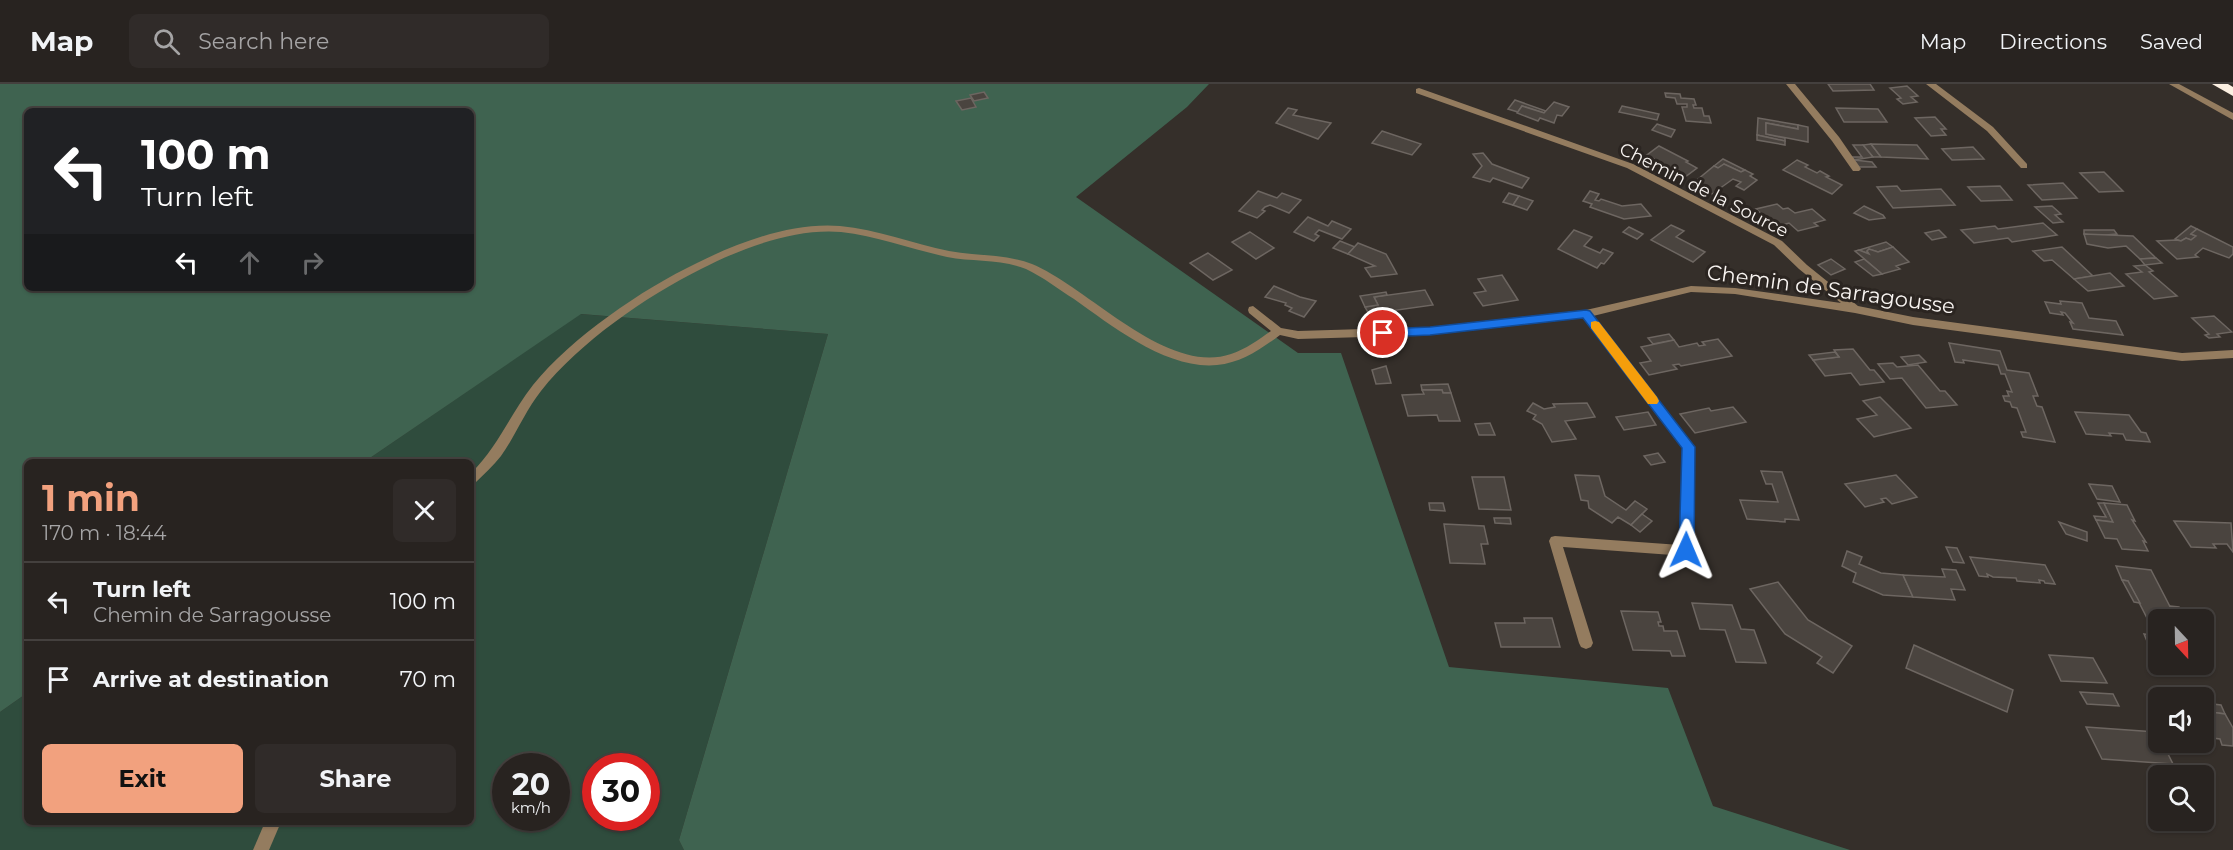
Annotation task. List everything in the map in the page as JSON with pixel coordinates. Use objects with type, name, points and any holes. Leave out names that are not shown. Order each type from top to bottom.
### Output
[{"type":"highway","points":[[2218,84],[2233,92]]},
{"type":"street","points":[[1790,84],[1836,139],[1856,169]]},
{"type":"street","points":[[1934,86],[1949,84]]},
{"type":"street","points":[[2174,84],[2233,117]]},
{"type":"street","points":[[1934,86],[1990,129],[2025,166]]},
{"type":"street","name":"Chemin de la Source","points":[[1419,91],[1630,166],[1778,243],[1803,267],[1856,309]]},
{"type":"street","points":[[474,477],[491,459],[516,417],[546,376],[606,326],[653,292],[701,265],[754,245],[801,232],[821,229],[852,231],[952,254],[1012,261],[1050,277],[1139,338],[1179,358],[1198,363],[1216,362],[1236,357],[1258,347],[1278,331],[1252,310]]},
{"type":"street","name":"Chemin de Sarragousse","points":[[1278,331],[1298,335],[1430,331],[1586,314],[1691,289],[1735,291],[1856,309],[1913,321],[2182,357],[2233,354]]},
{"type":"street","points":[[1586,314],[1688,447],[1686,550],[1556,541],[1586,643]]},
{"type":"street","points":[[261,850],[272,825]]},
{"type":"green space","points":[[0,84],[1209,84],[1187,107],[1076,197],[1298,353],[1341,353],[1449,667],[1668,688],[1713,806],[1850,850],[684,850],[679,840],[828,334],[581,314],[368,459],[24,459],[24,695],[0,712]]},
{"type":"green space","points":[[580,314],[828,334],[679,840],[684,850],[0,850],[0,712],[24,695],[24,825],[474,825],[474,459],[368,459]]},
{"type":"building","points":[[1828,84],[1870,84],[1874,90],[1833,91]]},
{"type":"building","points":[[1907,86],[1918,96],[1911,97],[1917,102],[1903,104],[1897,99],[1901,98],[1890,88]]},
{"type":"building","points":[[984,92],[988,98],[974,101],[970,95]]},
{"type":"building","points":[[1665,93],[1680,94],[1681,98],[1694,99],[1696,105],[1693,105],[1694,108],[1702,108],[1704,116],[1709,116],[1711,123],[1686,121],[1682,107],[1687,107],[1687,104],[1677,104],[1675,98],[1666,97]]},
{"type":"building","points":[[971,98],[976,107],[962,110],[956,101]]},
{"type":"building","points":[[1515,100],[1546,111],[1544,113],[1522,106],[1518,112],[1508,109]]},
{"type":"building","points":[[1554,102],[1569,107],[1562,116],[1557,115],[1554,123],[1540,118],[1538,121],[1517,113],[1522,106],[1544,113]]},
{"type":"building","points":[[1622,106],[1659,114],[1657,120],[1619,112]]},
{"type":"building","points":[[1288,108],[1297,110],[1293,115],[1331,123],[1318,139],[1276,123]]},
{"type":"building","points":[[1836,108],[1878,109],[1887,122],[1844,122]]},
{"type":"building","points":[[1935,117],[1946,129],[1941,129],[1946,135],[1931,136],[1915,118]]},
{"type":"building","points":[[1758,118],[1798,125],[1798,129],[1766,123],[1766,134],[1785,138],[1785,141],[1757,135]]},
{"type":"building","points":[[1766,123],[1798,129],[1798,125],[1808,127],[1808,142],[1766,134]]},
{"type":"building","points":[[1657,124],[1675,130],[1671,137],[1652,130]]},
{"type":"building","points":[[1382,131],[1421,144],[1412,155],[1372,143]]},
{"type":"building","points":[[1757,135],[1785,141],[1785,145],[1757,140]]},
{"type":"building","points":[[1871,144],[1881,157],[1873,157],[1863,145]]},
{"type":"building","points":[[1871,144],[1917,145],[1928,159],[1881,157]]},
{"type":"building","points":[[1853,145],[1863,145],[1873,157],[1854,160],[1852,157],[1862,157]]},
{"type":"building","points":[[1659,146],[1697,168],[1685,177],[1647,155]]},
{"type":"building","points":[[1973,147],[1984,159],[1952,160],[1942,149]]},
{"type":"building","points":[[1483,153],[1492,164],[1529,178],[1522,188],[1493,178],[1490,182],[1473,177],[1482,166],[1473,154]]},
{"type":"building","points":[[1723,159],[1745,170],[1741,172],[1724,164],[1718,168],[1714,166]]},
{"type":"building","points":[[1797,160],[1808,165],[1805,167],[1817,173],[1820,171],[1829,176],[1826,177],[1842,185],[1832,194],[1783,170]]},
{"type":"building","points":[[1854,160],[1872,162],[1876,167],[1859,167]]},
{"type":"building","points":[[1724,164],[1741,172],[1745,170],[1753,174],[1750,176],[1757,180],[1744,190],[1736,186],[1741,182],[1733,179],[1712,194],[1692,184],[1714,166],[1718,168]]},
{"type":"building","points":[[2104,172],[2123,191],[2099,192],[2080,173]]},
{"type":"building","points":[[2063,183],[2077,198],[2042,200],[2028,185]]},
{"type":"building","points":[[1897,186],[1901,191],[1941,189],[1955,205],[1893,208],[1877,187]]},
{"type":"building","points":[[2000,186],[2012,200],[1981,201],[1968,187]]},
{"type":"building","points":[[1258,191],[1277,198],[1282,193],[1301,200],[1289,213],[1270,205],[1262,210],[1265,211],[1257,218],[1239,211]]},
{"type":"building","points":[[1590,191],[1599,194],[1595,200],[1601,199],[1622,206],[1641,204],[1651,216],[1624,219],[1590,207],[1592,204],[1583,201]]},
{"type":"building","points":[[1509,193],[1519,196],[1513,205],[1503,202]]},
{"type":"building","points":[[1519,196],[1533,201],[1527,210],[1513,205]]},
{"type":"building","points":[[1777,204],[1795,213],[1812,209],[1825,220],[1814,223],[1818,226],[1798,231],[1789,223],[1776,227],[1756,209]]},
{"type":"building","points":[[1864,206],[1885,218],[1869,220],[1854,213]]},
{"type":"building","points":[[2052,206],[2061,214],[2055,215],[2063,222],[2053,223],[2035,207]]},
{"type":"building","points":[[1308,217],[1328,226],[1332,221],[1351,229],[1342,239],[1319,230],[1315,234],[1319,236],[1314,241],[1294,232]]},
{"type":"building","points":[[2043,223],[2057,235],[2012,242],[2008,238],[1974,243],[1961,230],[1995,226],[1998,229]]},
{"type":"building","points":[[1671,225],[1684,231],[1676,237],[1705,252],[1693,262],[1651,240]]},
{"type":"building","points":[[2191,226],[2197,229],[2191,234],[2196,236],[2191,240],[2175,239]]},
{"type":"building","points":[[1629,227],[1643,234],[1637,239],[1623,232]]},
{"type":"building","points":[[2197,229],[2233,247],[2233,254],[2229,258],[2203,248],[2195,255],[2198,257],[2177,259],[2157,241],[2181,241],[2186,238],[2191,240],[2196,236],[2191,234]]},
{"type":"building","points":[[1574,230],[1592,237],[1584,246],[1600,253],[1603,249],[1613,253],[1604,264],[1601,263],[1597,268],[1558,249]]},
{"type":"building","points":[[1939,230],[1946,237],[1932,240],[1925,233]]},
{"type":"building","points":[[2084,230],[2114,230],[2117,234],[2095,236],[2084,234]]},
{"type":"building","points":[[1250,232],[1274,248],[1256,259],[1232,242]]},
{"type":"building","points":[[2084,234],[2133,236],[2156,258],[2140,259],[2126,246],[2108,248],[2087,244]]},
{"type":"building","points":[[1340,241],[1355,247],[1348,254],[1333,248]]},
{"type":"building","points":[[1886,242],[1893,247],[1878,252],[1869,249],[1867,251],[1869,254],[1859,250]]},
{"type":"building","points":[[1358,243],[1386,254],[1397,274],[1371,277],[1365,268],[1375,266],[1348,254]]},
{"type":"building","points":[[1893,247],[1909,262],[1896,266],[1900,269],[1882,274],[1855,251],[1859,250],[1869,254],[1867,251],[1869,249],[1878,252]]},
{"type":"building","points":[[2062,247],[2093,276],[2074,279],[2052,260],[2044,261],[2033,251]]},
{"type":"building","points":[[1208,253],[1232,270],[1213,280],[1190,263]]},
{"type":"building","points":[[2156,258],[2162,263],[2145,265],[2140,259]]},
{"type":"building","points":[[1831,259],[1845,269],[1831,275],[1818,265]]},
{"type":"building","points":[[1864,259],[1882,274],[1873,276],[1855,262]]},
{"type":"building","points":[[2145,265],[2153,271],[2149,272],[2177,296],[2154,299],[2126,274],[2142,272],[2134,266]]},
{"type":"building","points":[[2110,273],[2124,286],[2088,291],[2074,279]]},
{"type":"building","points":[[1502,275],[1518,300],[1483,306],[1474,293],[1486,291],[1478,279]]},
{"type":"building","points":[[1274,286],[1316,301],[1304,317],[1289,311],[1292,308],[1285,305],[1286,303],[1265,297]]},
{"type":"building","points":[[1425,290],[1433,305],[1369,314],[1365,307],[1378,305],[1374,297]]},
{"type":"building","points":[[1386,292],[1387,295],[1374,297],[1378,305],[1365,307],[1360,296]]},
{"type":"building","points":[[2060,301],[2082,303],[2089,318],[2116,321],[2123,335],[2073,329],[2070,322],[2073,323],[2065,313],[2061,312],[2063,315],[2050,313],[2045,302],[2061,304]]},
{"type":"building","points":[[2214,316],[2232,332],[2217,334],[2220,337],[2209,338],[2205,335],[2209,334],[2192,318]]},
{"type":"building","points":[[1669,334],[1674,340],[1653,344],[1648,338]]},
{"type":"building","points":[[1718,339],[1732,356],[1681,366],[1673,365],[1677,369],[1649,375],[1640,363],[1651,361],[1641,347],[1674,340],[1679,347],[1697,343],[1699,346],[1705,345],[1702,342]]},
{"type":"building","points":[[1949,343],[2000,351],[2007,370],[2029,373],[2038,396],[2033,396],[2037,406],[2042,407],[2055,442],[2023,437],[2021,432],[2026,432],[2017,408],[2005,401],[2003,396],[2009,396],[2007,391],[2012,392],[2005,374],[2001,374],[1998,365],[1963,360],[1964,363],[1955,362]]},
{"type":"building","points":[[1853,349],[1870,370],[1874,370],[1884,382],[1860,385],[1851,373],[1825,376],[1813,360],[1839,357],[1834,350]]},
{"type":"building","points":[[1835,352],[1839,357],[1813,360],[1809,355]]},
{"type":"building","points":[[1919,355],[1926,362],[1908,365],[1901,357]]},
{"type":"building","points":[[1893,363],[1897,367],[1918,365],[1940,391],[1945,391],[1957,405],[1926,408],[1902,378],[1890,379],[1878,364]]},
{"type":"building","points":[[1386,366],[1391,383],[1376,384],[1372,370]]},
{"type":"building","points":[[1448,384],[1451,393],[1443,393],[1442,390],[1422,390],[1421,385]]},
{"type":"building","points":[[1422,390],[1442,390],[1443,393],[1451,393],[1460,421],[1439,421],[1437,415],[1408,416],[1402,395],[1424,394]]},
{"type":"building","points":[[1880,397],[1911,428],[1874,437],[1857,419],[1877,415],[1863,401]]},
{"type":"building","points":[[1533,403],[1544,409],[1555,407],[1553,404],[1587,403],[1595,417],[1565,421],[1576,439],[1552,442],[1542,424],[1533,419],[1536,415],[1527,411]]},
{"type":"building","points":[[1733,407],[1746,422],[1695,433],[1680,414],[1709,408],[1711,411]]},
{"type":"building","points":[[1648,412],[1656,425],[1624,430],[1616,417]]},
{"type":"building","points":[[2075,412],[2129,415],[2141,432],[2146,433],[2150,442],[2126,440],[2123,434],[2109,433],[2111,436],[2086,434]]},
{"type":"building","points":[[1490,423],[1495,435],[1479,435],[1475,424]]},
{"type":"building","points":[[1658,453],[1665,462],[1651,465],[1644,456]]},
{"type":"building","points":[[1761,471],[1782,472],[1799,520],[1785,519],[1785,522],[1747,519],[1740,500],[1778,502],[1772,484],[1766,484]]},
{"type":"building","points":[[1575,475],[1599,476],[1605,496],[1626,510],[1635,501],[1647,509],[1631,525],[1618,517],[1612,523],[1589,508],[1588,501],[1581,500]]},
{"type":"building","points":[[1896,475],[1917,497],[1892,504],[1886,498],[1881,499],[1884,502],[1865,507],[1845,484]]},
{"type":"building","points":[[1472,477],[1504,477],[1511,510],[1479,509]]},
{"type":"building","points":[[2089,484],[2112,486],[2120,502],[2097,499]]},
{"type":"building","points":[[1429,503],[1443,503],[1445,511],[1430,510]]},
{"type":"building","points":[[2098,503],[2104,503],[2113,522],[2096,520],[2094,516],[2106,517]]},
{"type":"building","points":[[2104,503],[2127,505],[2135,521],[2132,520],[2146,542],[2143,541],[2148,551],[2122,549],[2117,539],[2105,538],[2096,520],[2113,522]]},
{"type":"building","points":[[1642,514],[1652,521],[1640,532],[1631,525]]},
{"type":"building","points":[[1494,518],[1510,518],[1511,524],[1495,523]]},
{"type":"building","points":[[2174,521],[2231,523],[2233,552],[2227,544],[2213,544],[2216,548],[2191,547]]},
{"type":"building","points":[[2059,522],[2087,532],[2087,541],[2066,534]]},
{"type":"building","points":[[1444,524],[1484,526],[1488,544],[1481,544],[1485,564],[1450,563]]},
{"type":"building","points":[[1946,547],[1957,548],[1964,563],[1953,562]]},
{"type":"building","points":[[1847,551],[1862,557],[1859,564],[1881,573],[1903,575],[1913,597],[1883,595],[1853,582],[1856,573],[1842,566]]},
{"type":"building","points":[[1970,557],[2045,565],[2055,584],[2039,580],[2040,583],[2017,581],[2016,578],[1993,577],[1987,574],[1988,577],[1979,576]]},
{"type":"building","points":[[2116,566],[2151,570],[2171,609],[2148,609],[2148,620],[2128,581],[2122,580]]},
{"type":"building","points":[[1942,569],[1956,570],[1965,590],[1951,589],[1955,600],[1913,597],[1903,575],[1945,577]]},
{"type":"building","points":[[2122,580],[2128,581],[2140,603],[2134,602]]},
{"type":"building","points":[[1778,582],[1808,620],[1852,646],[1833,673],[1817,663],[1822,657],[1785,634],[1750,589]]},
{"type":"building","points":[[1692,603],[1732,605],[1741,629],[1754,630],[1766,663],[1736,662],[1725,630],[1700,629]]},
{"type":"building","points":[[1621,611],[1658,612],[1661,622],[1658,622],[1659,626],[1663,626],[1664,631],[1677,631],[1685,656],[1672,656],[1670,651],[1633,650]]},
{"type":"building","points":[[1524,618],[1552,618],[1560,647],[1501,647],[1495,623],[1525,623]]},
{"type":"building","points":[[1914,645],[2013,690],[2007,712],[1906,668]]},
{"type":"building","points":[[2049,655],[2093,658],[2107,683],[2061,681]]},
{"type":"building","points":[[2080,692],[2113,694],[2119,706],[2087,704]]},
{"type":"building","points":[[2214,704],[2221,705],[2225,714],[2214,712]]},
{"type":"building","points":[[2214,712],[2225,714],[2233,728],[2233,746],[2222,745],[2220,739],[2214,738]]},
{"type":"building","points":[[2086,727],[2148,731],[2148,753],[2168,753],[2173,764],[2102,759]]},
{"type":"slow traffic","points":[[1595,325],[1653,401]]},
{"type":"route","points":[[1383,333],[1430,331],[1586,314],[1688,447],[1686,550]]}]
